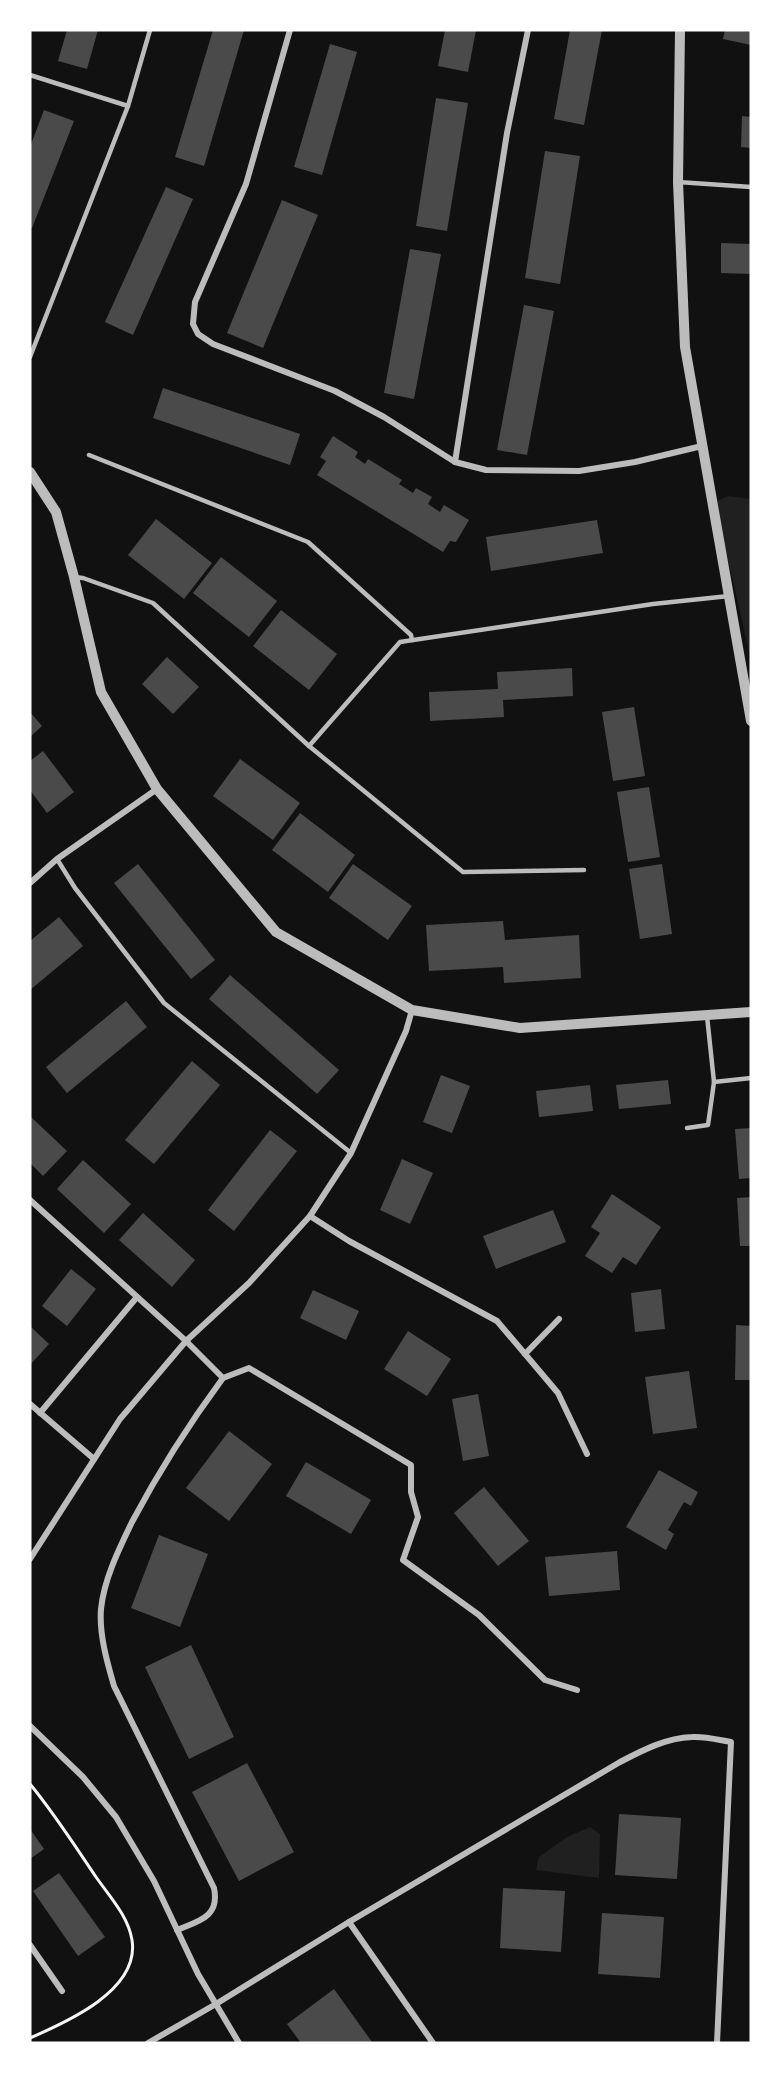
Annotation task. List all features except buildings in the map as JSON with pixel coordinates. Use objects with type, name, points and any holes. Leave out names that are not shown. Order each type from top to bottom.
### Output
[{"type":"street","points":[[290,30],[246,184],[195,302],[193,324],[198,334],[213,344],[335,391],[384,417],[455,462],[486,470],[579,471],[634,462],[702,446]]},
{"type":"street","points":[[455,462],[507,133],[528,30]]},
{"type":"street","points":[[680,30],[678,182],[685,347],[751,721]]},
{"type":"street","points":[[30,472],[56,512],[101,692],[157,789],[276,932],[412,1010],[520,1028],[751,1012]]},
{"type":"street","points":[[30,882],[57,859],[157,789]]},
{"type":"street","points":[[30,1559],[120,1419],[186,1341],[249,1283],[310,1216],[351,1153],[406,1031],[412,1010]]},
{"type":"street","points":[[30,1200],[186,1341],[223,1378]]},
{"type":"street","points":[[310,1216],[349,1241],[497,1321],[558,1393],[587,1454]]},
{"type":"street","points":[[40,1413],[137,1297]]},
{"type":"street","points":[[525,1354],[560,1319]]},
{"type":"street","points":[[177,1930],[209,1915],[215,1903],[214,1888],[114,1686],[103,1634],[101,1610],[114,1561],[144,1501],[191,1421],[223,1378],[249,1368],[411,1465],[411,1492],[418,1517],[403,1560],[479,1614],[545,1680],[578,1690]]},
{"type":"street","points":[[30,1404],[94,1459]]},
{"type":"street","points":[[30,1726],[83,1777],[116,1817],[154,1881],[198,1974],[239,2043]]},
{"type":"street","points":[[148,2043],[349,1922],[645,1749],[670,1739],[694,1737],[731,1742],[717,2043]]},
{"type":"street","points":[[349,1922],[433,2043]]},
{"type":"street","points":[[30,1945],[62,1991]]},
{"type":"lane","points":[[30,357],[128,106],[150,30]]},
{"type":"lane","points":[[30,75],[128,106]]},
{"type":"lane","points":[[678,182],[751,187]]},
{"type":"lane","points":[[89,455],[308,542],[411,635],[412,640]]},
{"type":"lane","points":[[74,577],[83,578],[153,603],[309,746],[463,872],[584,870]]},
{"type":"lane","points":[[309,746],[400,642],[653,604],[729,596]]},
{"type":"lane","points":[[57,859],[75,888],[164,1003],[351,1153]]},
{"type":"lane","points":[[687,1128],[708,1125],[714,1082],[707,1016]]},
{"type":"lane","points":[[714,1082],[751,1078]]},
{"type":"path","points":[[30,1784],[123,1914],[132,1940],[132,1954],[129,1969],[122,1980],[93,2006],[30,2037]]},
{"type":"shaded area","points":[[728,496],[751,499],[751,660],[715,502]]},
{"type":"shaded area","points":[[590,1827],[600,1834],[599,1878],[536,1870],[539,1857],[567,1837]]}]
